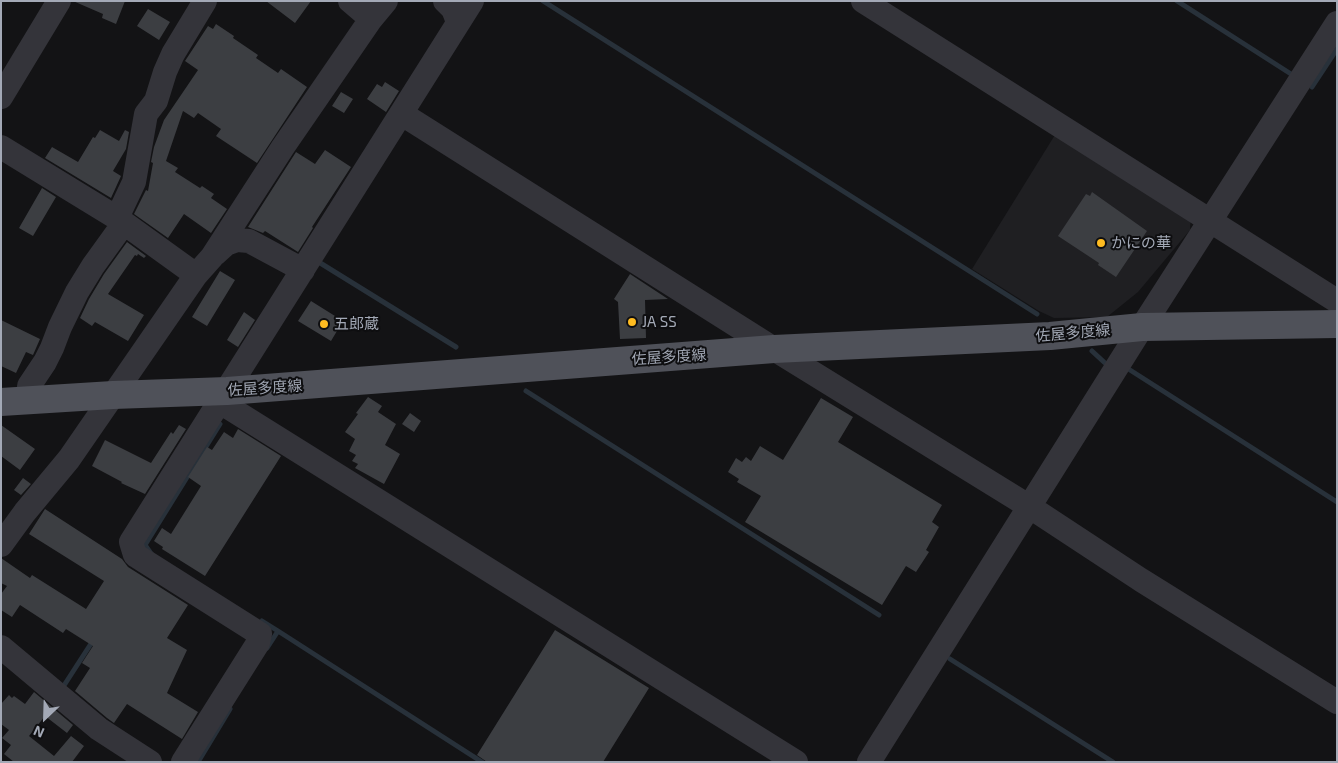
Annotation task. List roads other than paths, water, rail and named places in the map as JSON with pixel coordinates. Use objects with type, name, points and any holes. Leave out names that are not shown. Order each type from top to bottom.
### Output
[{"type":"main road","name":"佐屋多度線","points":[[1,402],[113,395],[223,397],[774,349],[1050,336],[1142,327],[1337,324]]},
{"type":"street","points":[[1,97],[59,1]]},
{"type":"street","points":[[28,400],[30,386],[46,362],[77,292],[120,221],[134,182],[146,114],[156,101],[173,54],[205,1]]},
{"type":"street","points":[[350,1],[378,10]]},
{"type":"street","points":[[212,257],[284,147],[378,10],[391,1]]},
{"type":"street","points":[[444,1],[453,8],[458,22]]},
{"type":"street","points":[[183,762],[258,643],[260,634],[135,555],[131,542],[472,1]]},
{"type":"street","points":[[863,1],[1337,301]]},
{"type":"street","points":[[869,762],[1142,327],[1337,22]]},
{"type":"street","points":[[402,114],[774,349],[1030,507],[1141,580],[1337,702]]},
{"type":"street","points":[[1,147],[120,221],[196,275]]},
{"type":"street","points":[[1,545],[25,512],[69,459],[196,275],[226,244],[237,240],[249,241],[303,270]]},
{"type":"street","points":[[223,397],[796,762]]},
{"type":"street","points":[[1,647],[99,729],[150,762]]},
{"type":"waterway","points":[[543,1],[1037,314]]},
{"type":"waterway","points":[[1177,1],[1291,74]]},
{"type":"waterway","points":[[1312,87],[1337,49]]},
{"type":"waterway","points":[[317,261],[456,347]]},
{"type":"waterway","points":[[1092,351],[1105,363]]},
{"type":"waterway","points":[[1130,370],[1337,502]]},
{"type":"waterway","points":[[526,391],[879,615]]},
{"type":"waterway","points":[[152,555],[145,545],[220,424]]},
{"type":"waterway","points":[[262,621],[278,631],[267,648]]},
{"type":"waterway","points":[[278,631],[482,762]]},
{"type":"waterway","points":[[63,687],[94,639]]},
{"type":"waterway","points":[[950,659],[1113,762]]},
{"type":"waterway","points":[[198,762],[230,709]]},
{"type":"place","name":"かにの華","points":[[1101,243]]},
{"type":"place","name":"JA SS","points":[[632,322]]},
{"type":"place","name":"五郎蔵","points":[[324,324]]}]
